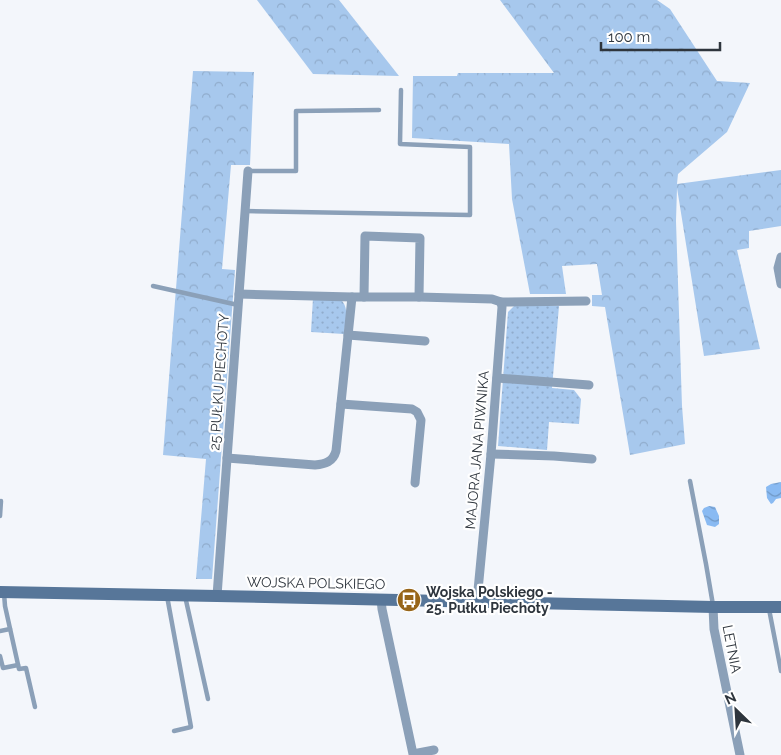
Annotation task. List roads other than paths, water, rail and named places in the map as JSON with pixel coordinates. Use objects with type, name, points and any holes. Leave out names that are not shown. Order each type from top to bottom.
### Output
[{"type":"main road","name":"WOJSKA POLSKIEGO","points":[[2,592],[775,607]]},
{"type":"street","name":"25 PUŁKU PIECHOTY","points":[[216,596],[248,170]]},
{"type":"street","points":[[364,297],[365,236],[420,238],[419,297]]},
{"type":"street","points":[[781,257],[778,268],[781,284]]},
{"type":"street","points":[[239,294],[492,298],[500,302],[586,301]]},
{"type":"street","points":[[227,458],[309,465],[325,464],[334,458],[352,297]]},
{"type":"street","name":"MAJORA JANA PIWNIKA","points":[[477,601],[497,378],[502,306],[500,302]]},
{"type":"street","points":[[348,335],[425,341]]},
{"type":"street","points":[[497,378],[588,385]]},
{"type":"street","points":[[341,404],[412,409],[417,412],[421,420],[415,483]]},
{"type":"street","points":[[491,454],[592,459]]},
{"type":"street","points":[[381,599],[413,754],[434,750]]},
{"type":"street","name":"LETNIA","points":[[713,607],[712,620],[740,755]]},
{"type":"lane","points":[[245,211],[470,216],[470,146],[400,144],[401,90]]},
{"type":"lane","points":[[248,170],[296,171],[296,111],[379,110]]},
{"type":"lane","points":[[152,286],[238,305]]},
{"type":"lane","points":[[690,481],[713,607]]},
{"type":"lane","points":[[0,516],[1,502]]},
{"type":"lane","points":[[2,592],[19,669],[26,668],[34,706]]},
{"type":"lane","points":[[167,595],[191,727],[174,731]]},
{"type":"lane","points":[[185,595],[208,699]]},
{"type":"lane","points":[[775,607],[781,671]]},
{"type":"lane","points":[[0,631],[10,629]]},
{"type":"lane","points":[[0,656],[3,668],[18,665]]},
{"type":"water","points":[[781,482],[781,498],[776,499],[771,504],[767,498],[766,487]]},
{"type":"water","points":[[709,506],[715,507],[719,516],[719,524],[715,527],[707,525],[702,511]]},
{"type":"place","name":"Wojska Polskiego - 25. Pułku Piechoty","points":[[409,600]]}]
